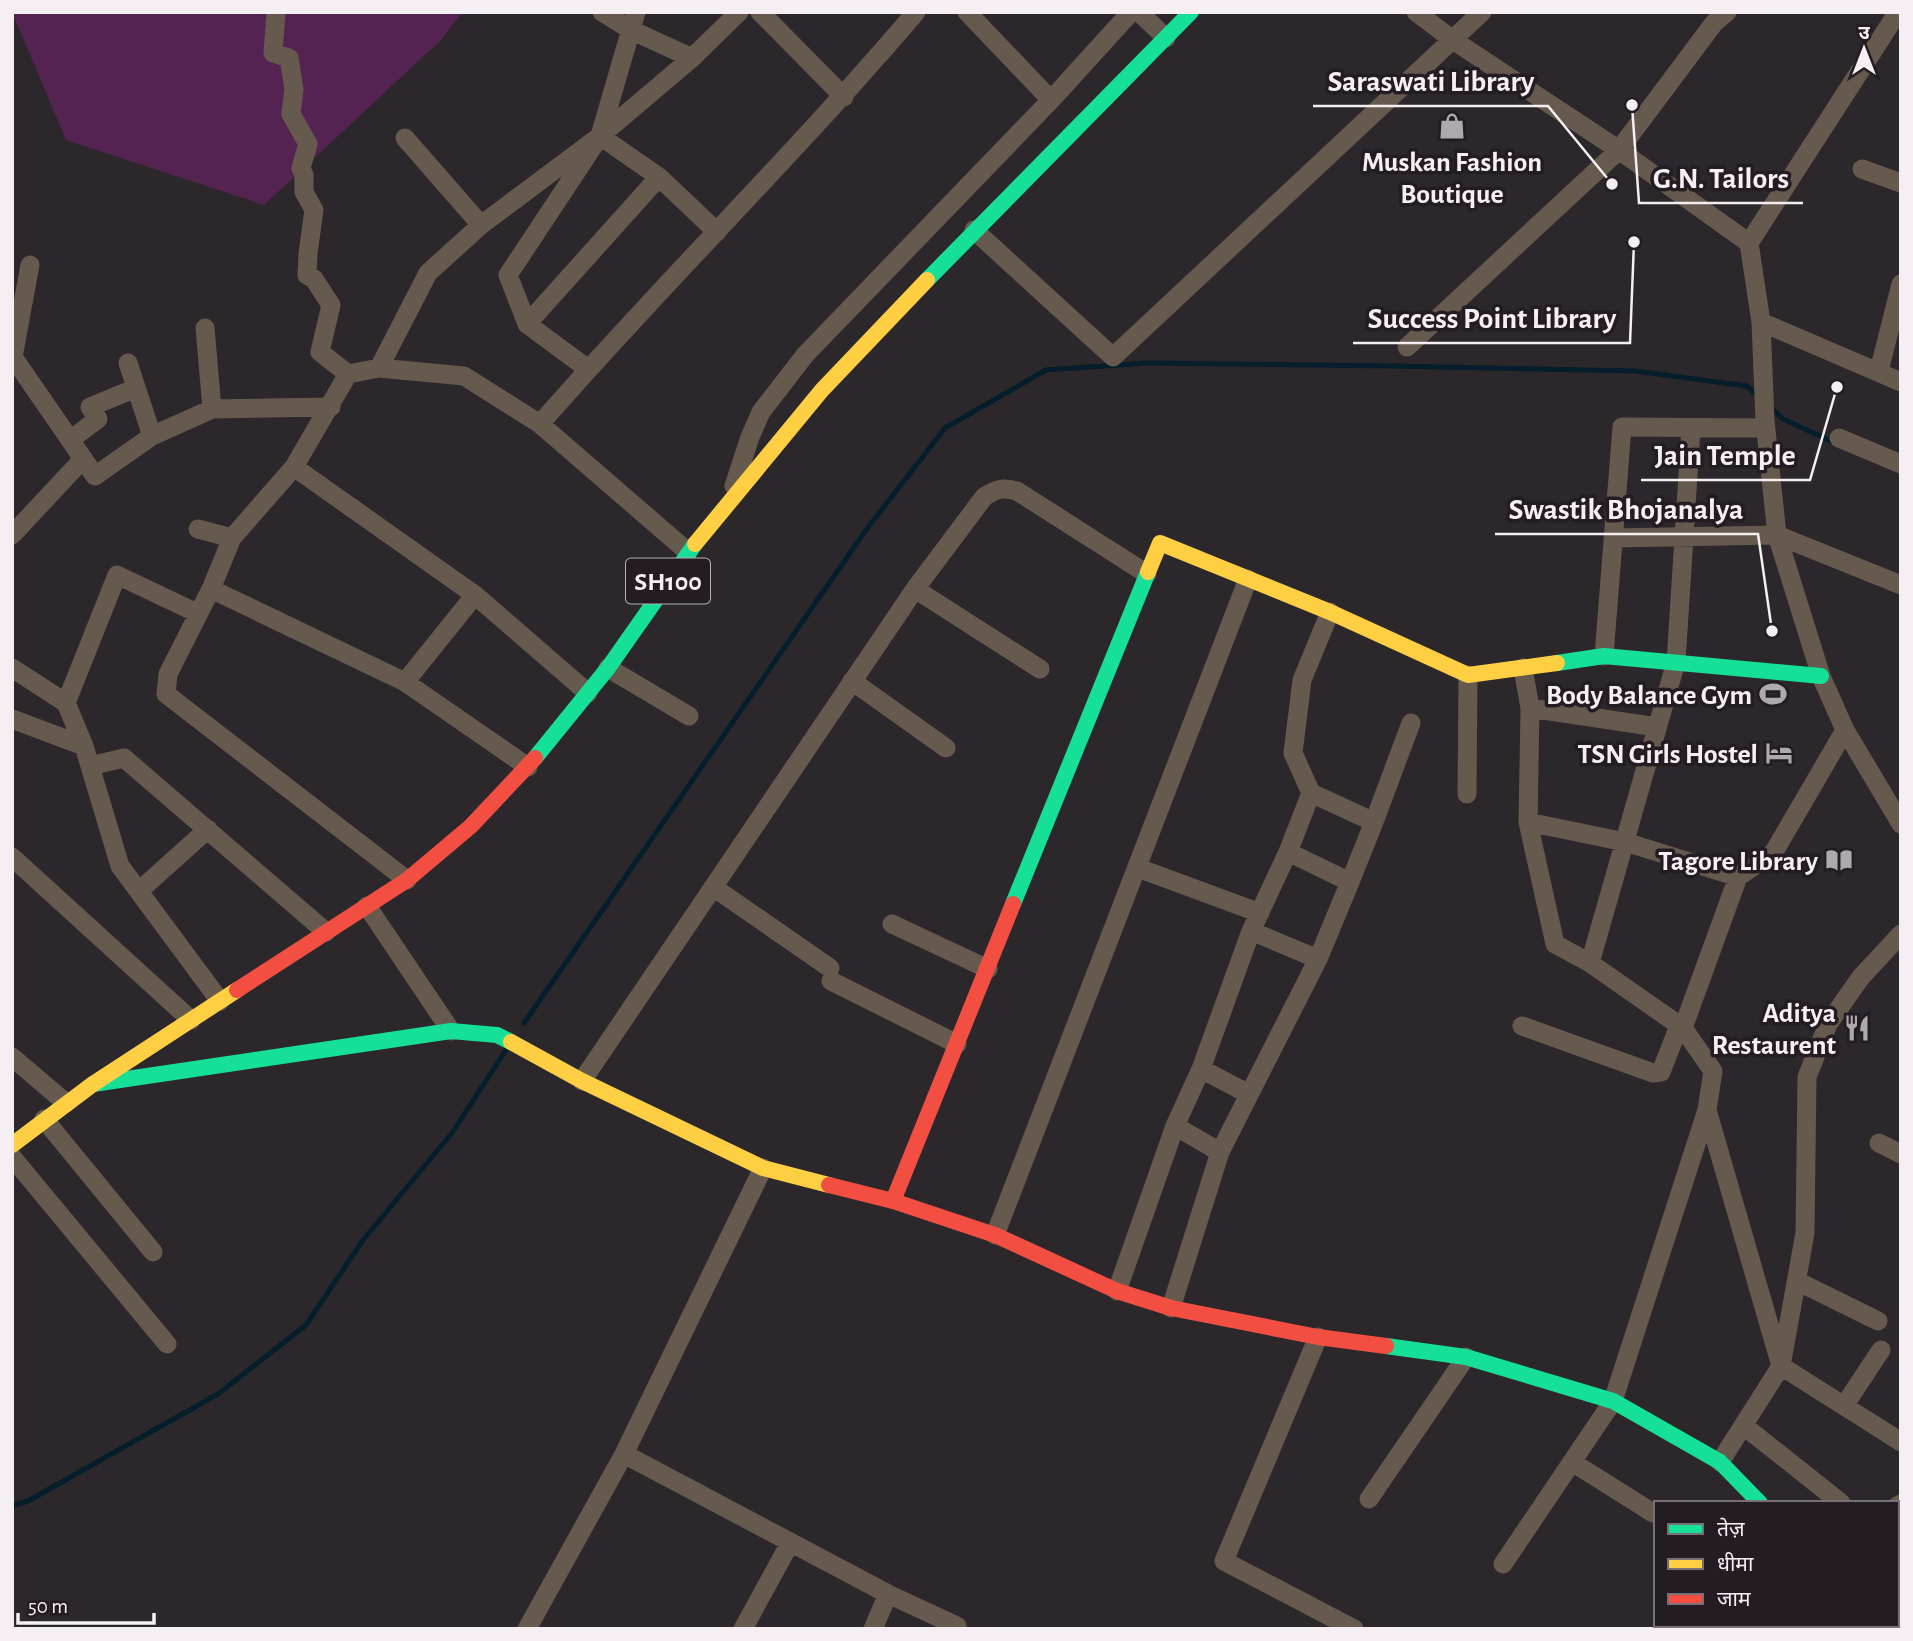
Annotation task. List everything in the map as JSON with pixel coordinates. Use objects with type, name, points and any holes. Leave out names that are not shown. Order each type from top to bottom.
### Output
[{"type":"street","points":[[276,12],[273,52],[289,58],[294,89],[291,114],[308,144],[301,168],[304,175],[304,192],[314,210],[307,275],[314,279],[331,305],[320,352],[348,374],[379,368],[464,376],[540,424],[688,552]]},
{"type":"street","points":[[602,12],[634,21],[692,58]]},
{"type":"street","points":[[379,368],[428,273],[481,225],[600,136],[692,58],[739,12]]},
{"type":"street","points":[[760,12],[844,97]]},
{"type":"street","points":[[540,424],[588,369],[844,97],[916,12]]},
{"type":"street","points":[[967,12],[1051,100]]},
{"type":"street","points":[[729,503],[761,412],[805,355],[1051,100],[1131,12]]},
{"type":"street","points":[[1139,12],[1166,38]]},
{"type":"street","name":"SH100","points":[[12,1145],[93,1084],[407,880],[471,826],[528,767],[608,668],[688,552],[822,390],[974,230],[1191,12]]},
{"type":"street","points":[[1416,12],[1453,40],[1619,150],[1749,243]]},
{"type":"street","points":[[974,230],[1113,357],[1482,12]]},
{"type":"street","points":[[1408,347],[1619,150],[1714,23],[1727,12]]},
{"type":"street","points":[[1898,12],[1749,243],[1761,323],[1765,425],[1777,535],[1821,676],[1845,730],[1901,824]]},
{"type":"street","points":[[588,369],[527,324],[508,275],[600,136],[634,21]]},
{"type":"street","points":[[600,136],[659,177],[717,232]]},
{"type":"street","points":[[405,138],[481,225]]},
{"type":"street","points":[[1862,169],[1901,183]]},
{"type":"street","points":[[527,324],[659,177]]},
{"type":"street","points":[[30,265],[13,357],[95,476],[152,436],[212,410],[331,407]]},
{"type":"street","points":[[1879,371],[1901,284]]},
{"type":"street","points":[[1761,323],[1901,382]]},
{"type":"street","points":[[205,328],[212,410]]},
{"type":"street","points":[[128,363],[152,436]]},
{"type":"street","points":[[348,374],[294,467],[232,538],[211,589],[168,674],[166,694],[407,880]]},
{"type":"street","points":[[70,440],[98,419],[90,407],[136,388]]},
{"type":"street","points":[[1604,656],[1622,427],[1765,425]]},
{"type":"street","points":[[1590,963],[1676,662],[1691,428]]},
{"type":"street","points":[[1839,438],[1901,464]]},
{"type":"street","points":[[12,535],[83,459]]},
{"type":"street","points":[[294,467],[475,595],[587,693]]},
{"type":"street","points":[[582,1080],[915,589],[984,497],[995,490],[1005,488],[1017,491],[1147,574]]},
{"type":"street","points":[[198,529],[232,538]]},
{"type":"street","points":[[1613,538],[1777,535],[1901,585]]},
{"type":"street","points":[[893,1201],[1160,543],[1330,612],[1468,675],[1604,656],[1821,676]]},
{"type":"street","points":[[66,703],[117,575],[197,613]]},
{"type":"street","points":[[995,1235],[1248,579]]},
{"type":"street","points":[[211,589],[405,682],[528,767]]},
{"type":"street","points":[[915,589],[1040,669]]},
{"type":"street","points":[[405,682],[475,595]]},
{"type":"street","points":[[1330,612],[1302,680],[1293,753],[1311,793],[1374,822]]},
{"type":"street","points":[[12,668],[66,703],[84,746],[121,866],[220,1001]]},
{"type":"street","points":[[608,668],[689,716]]},
{"type":"street","points":[[1503,1564],[1613,1401],[1707,1110],[1713,1071],[1681,1027],[1590,963],[1555,944],[1528,822],[1530,708],[1523,668]]},
{"type":"street","points":[[1467,794],[1468,675]]},
{"type":"street","points":[[852,681],[946,748]]},
{"type":"street","points":[[1530,708],[1657,727]]},
{"type":"street","points":[[12,719],[84,746]]},
{"type":"street","points":[[1171,1308],[1220,1152],[1318,959],[1411,723]]},
{"type":"street","points":[[1522,1027],[1653,1073],[1661,1072],[1738,877],[1774,852],[1845,730]]},
{"type":"street","points":[[90,766],[124,758],[326,932]]},
{"type":"street","points":[[1117,1291],[1175,1126],[1201,1069],[1255,922],[1289,852],[1311,793]]},
{"type":"street","points":[[1528,822],[1625,842],[1738,877]]},
{"type":"street","points":[[139,891],[208,829]]},
{"type":"street","points":[[1289,852],[1350,882]]},
{"type":"street","points":[[12,857],[191,1020]]},
{"type":"street","points":[[1138,868],[1255,922],[1318,959]]},
{"type":"street","points":[[712,887],[830,974],[957,1044]]},
{"type":"street","points":[[367,906],[451,1031]]},
{"type":"street","points":[[892,924],[988,969]]},
{"type":"street","points":[[1720,1462],[1781,1366],[1805,1233],[1807,1077],[1828,1024],[1861,977],[1901,934]]},
{"type":"street","points":[[93,1084],[451,1031],[497,1035],[582,1080],[763,1168],[893,1201],[995,1235],[1117,1291],[1171,1308],[1318,1338],[1466,1357],[1613,1401],[1720,1462],[1758,1501]]},
{"type":"street","points":[[12,1057],[66,1103]]},
{"type":"street","points":[[1201,1069],[1249,1094]]},
{"type":"street","points":[[1707,1110],[1781,1366],[1901,1442]]},
{"type":"street","points":[[44,1119],[153,1252]]},
{"type":"street","points":[[1175,1126],[1220,1152]]},
{"type":"street","points":[[1879,1143],[1901,1154]]},
{"type":"street","points":[[12,1157],[167,1344]]},
{"type":"street","points":[[527,1629],[624,1454],[763,1168]]},
{"type":"street","points":[[1797,1281],[1878,1321]]},
{"type":"street","points":[[1318,1338],[1224,1561],[1354,1629]]},
{"type":"street","points":[[1844,1406],[1881,1350]]},
{"type":"street","points":[[1369,1499],[1466,1357]]},
{"type":"street","points":[[1744,1426],[1838,1501]]},
{"type":"street","points":[[624,1454],[888,1594],[957,1626]]},
{"type":"street","points":[[1572,1462],[1653,1513]]},
{"type":"street","points":[[743,1629],[790,1543]]},
{"type":"street","points":[[873,1629],[888,1594]]},
{"type":"shaded area","points":[[12,12],[463,12],[440,41],[264,205],[66,140]]},
{"type":"waterway","points":[[524,1023],[866,530],[945,428],[1046,370],[1147,363],[1635,371],[1747,386],[1759,397]]},
{"type":"waterway","points":[[1769,406],[1783,419],[1833,442]]},
{"type":"waterway","points":[[12,1506],[28,1501],[218,1394],[306,1325],[363,1240],[452,1133],[506,1050]]},
{"type":"traffic: fast","points":[[927,280],[1191,12]]},
{"type":"traffic: fast","points":[[535,758],[608,668],[695,544]]},
{"type":"traffic: fast","points":[[1013,904],[1148,572]]},
{"type":"traffic: fast","points":[[1557,663],[1604,656],[1821,676]]},
{"type":"traffic: fast","points":[[93,1084],[451,1031],[497,1035],[511,1042]]},
{"type":"traffic: fast","points":[[1386,1346],[1466,1357],[1613,1401],[1720,1462],[1758,1501]]},
{"type":"traffic: slow","points":[[695,544],[822,390],[927,280]]},
{"type":"traffic: slow","points":[[1148,572],[1160,543],[1330,612],[1468,675],[1557,663]]},
{"type":"traffic: slow","points":[[12,1145],[93,1084],[237,990]]},
{"type":"traffic: slow","points":[[511,1042],[582,1081],[763,1168],[829,1185]]},
{"type":"traffic: jam","points":[[237,990],[407,880],[471,826],[535,758]]},
{"type":"traffic: jam","points":[[893,1201],[1013,904]]},
{"type":"traffic: jam","points":[[829,1185],[893,1201],[995,1235],[1117,1291],[1171,1308],[1318,1337],[1386,1346]]},
{"type":"place","name":"G.N. Tailors","points":[[1632,105]]},
{"type":"place","name":"Muskan Fashion Boutique","points":[[1452,126]]},
{"type":"place","name":"Saraswati Library","points":[[1612,184]]},
{"type":"place","name":"Success Point Library","points":[[1634,242]]},
{"type":"place","name":"Jain Temple","points":[[1837,387]]},
{"type":"place","name":"Swastik Bhojanalya","points":[[1772,631]]},
{"type":"place","name":"Body Balance Gym","points":[[1773,694]]},
{"type":"place","name":"TSN Girls Hostel","points":[[1779,753]]},
{"type":"place","name":"Tagore Library","points":[[1839,860]]},
{"type":"place","name":"Aditya Restaurent","points":[[1857,1028]]}]
